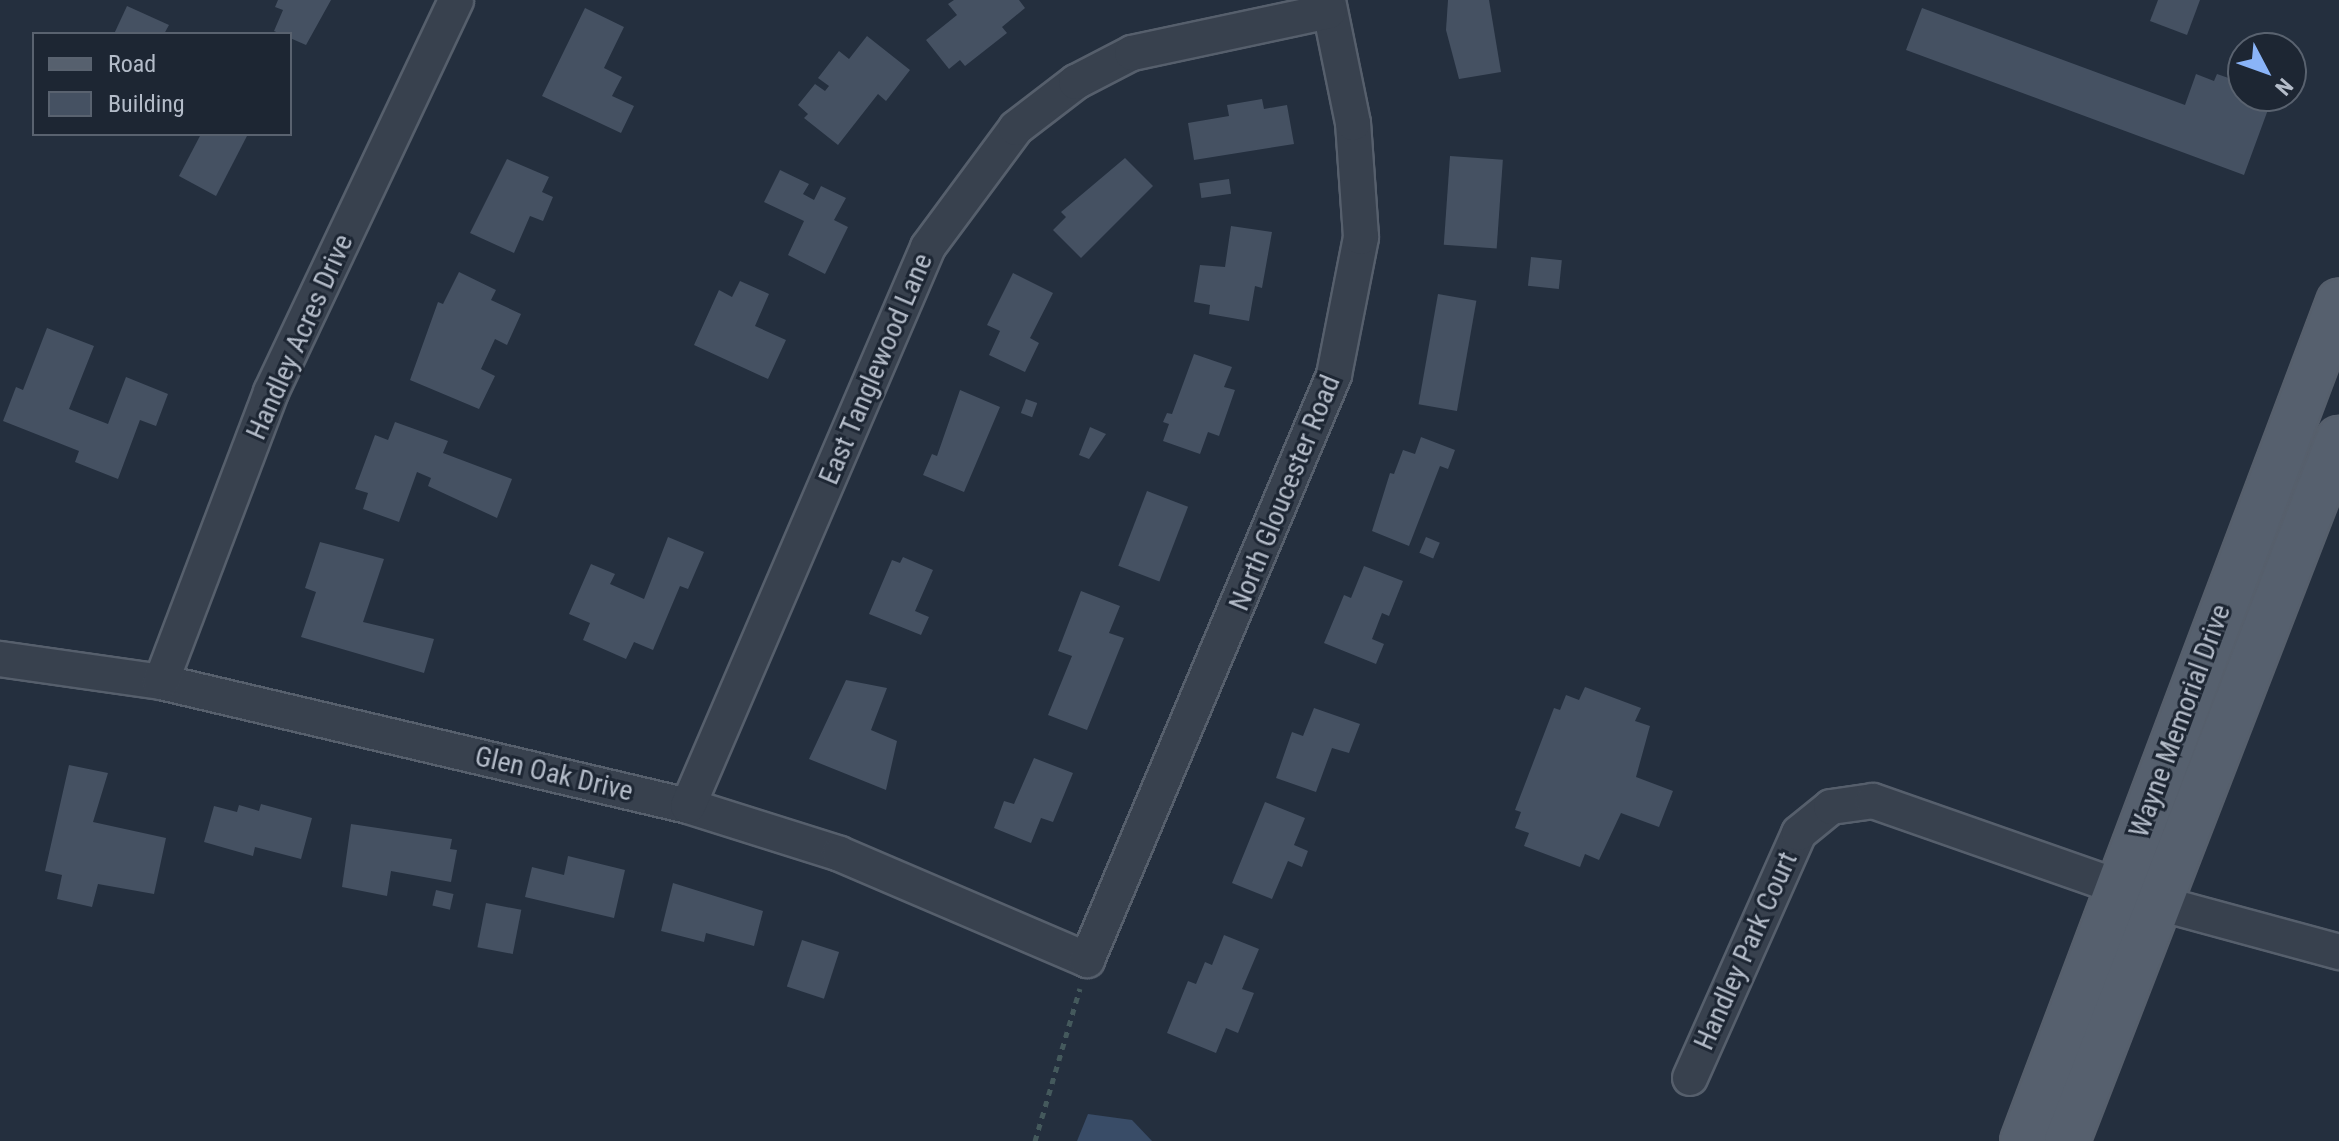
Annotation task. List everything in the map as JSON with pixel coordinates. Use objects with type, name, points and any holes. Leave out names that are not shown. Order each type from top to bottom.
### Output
[{"type":"main road","name":"Wayne Memorial Drive","points":[[2067,1141],[2139,895],[2339,302]]},
{"type":"main road","name":"Wayne Memorial Drive","points":[[2023,1141],[2326,506],[2339,439]]},
{"type":"street","name":"Handley Acres Drive","points":[[161,682],[271,392],[456,0]]},
{"type":"street","name":"East Tanglewood Lane","points":[[688,806],[928,247],[1016,128],[1076,82],[1132,53],[1328,6]]},
{"type":"street","name":"North Gloucester Road","points":[[1087,960],[1334,375],[1361,237],[1353,123],[1328,6]]},
{"type":"street","name":"Glen Oak Drive","points":[[0,659],[161,682],[688,806],[840,854],[1087,960]]},
{"type":"street","name":"Handley Park Court","points":[[1690,1078],[1799,833],[1831,807],[1873,801],[2139,895],[2339,952]]},
{"type":"path","points":[[1035,1141],[1087,960]]},
{"type":"water","points":[[1088,1114],[1132,1120],[1152,1141],[1077,1141]]},
{"type":"building","points":[[278,0],[331,0],[306,45],[292,39],[292,32],[274,31],[283,10],[275,7]]},
{"type":"building","points":[[954,0],[1019,0],[1025,8],[1002,27],[1007,33],[965,66],[960,60],[949,69],[926,40],[957,15],[948,4]]},
{"type":"building","points":[[1448,0],[1489,0],[1501,72],[1459,79],[1446,30]]},
{"type":"building","points":[[2158,0],[2200,0],[2187,35],[2150,21]]},
{"type":"building","points":[[127,6],[169,25],[165,32],[115,32]]},
{"type":"building","points":[[585,8],[624,27],[604,68],[622,77],[612,96],[634,106],[621,133],[542,96]]},
{"type":"building","points":[[1922,8],[2185,105],[2196,74],[2214,81],[2217,74],[2227,77],[2227,112],[2267,112],[2244,175],[1906,50]]},
{"type":"building","points":[[867,36],[910,70],[886,101],[878,94],[838,145],[804,118],[808,114],[798,105],[815,84],[825,91],[829,86],[818,78],[839,51],[849,59]]},
{"type":"building","points":[[1262,99],[1264,109],[1287,105],[1294,144],[1194,160],[1188,123],[1229,116],[1227,105]]},
{"type":"building","points":[[200,136],[247,136],[216,196],[179,176]]},
{"type":"building","points":[[1450,156],[1503,160],[1497,248],[1444,245]]},
{"type":"building","points":[[1125,158],[1153,186],[1081,258],[1053,230],[1066,217],[1061,212]]},
{"type":"building","points":[[507,159],[549,177],[542,192],[553,197],[543,221],[530,216],[514,253],[470,233]]},
{"type":"building","points":[[780,170],[809,184],[803,194],[814,200],[821,186],[846,198],[834,220],[848,227],[825,274],[788,255],[804,221],[764,202]]},
{"type":"building","points":[[1229,179],[1231,194],[1201,198],[1199,183]]},
{"type":"building","points":[[1231,226],[1272,232],[1262,288],[1255,286],[1249,321],[1209,314],[1210,305],[1194,302],[1200,265],[1225,267]]},
{"type":"building","points":[[1531,257],[1562,260],[1559,289],[1528,286]]},
{"type":"building","points":[[459,272],[496,290],[491,300],[521,314],[507,345],[495,339],[481,369],[495,376],[479,409],[410,380],[438,302],[443,304]]},
{"type":"building","points":[[1013,273],[1053,293],[1030,338],[1039,343],[1025,372],[989,355],[1000,331],[987,325]]},
{"type":"building","points":[[740,281],[769,294],[755,326],[786,340],[768,379],[694,345],[719,290],[732,297]]},
{"type":"building","points":[[1438,294],[1476,301],[1457,411],[1419,404]]},
{"type":"building","points":[[47,328],[94,346],[69,409],[108,424],[126,377],[168,394],[156,426],[140,420],[118,479],[75,462],[79,451],[3,421],[16,387],[23,390]]},
{"type":"building","points":[[1194,354],[1232,367],[1224,387],[1235,390],[1219,436],[1208,432],[1200,454],[1163,441],[1169,424],[1163,422],[1167,413],[1172,414]]},
{"type":"building","points":[[960,390],[1000,407],[964,492],[923,475],[932,454],[937,456]]},
{"type":"building","points":[[1026,399],[1037,403],[1032,417],[1021,413]]},
{"type":"building","points":[[395,422],[448,441],[443,453],[512,479],[497,518],[428,486],[431,478],[417,472],[399,522],[363,509],[368,493],[355,489],[375,435],[388,440]]},
{"type":"building","points":[[1090,427],[1106,434],[1089,459],[1079,455]]},
{"type":"building","points":[[1421,437],[1455,450],[1448,469],[1440,466],[1409,546],[1372,531],[1390,473],[1394,474],[1403,450],[1415,454]]},
{"type":"building","points":[[1147,491],[1188,507],[1159,581],[1118,566]]},
{"type":"building","points":[[668,537],[704,552],[688,589],[680,586],[653,650],[634,642],[626,659],[583,640],[590,623],[569,614],[591,564],[615,574],[610,584],[644,599]]},
{"type":"building","points":[[1426,537],[1440,543],[1433,559],[1419,553]]},
{"type":"building","points":[[320,542],[384,559],[363,622],[434,639],[424,673],[301,637],[316,592],[305,588]]},
{"type":"building","points":[[903,557],[933,570],[915,611],[929,617],[921,635],[869,614],[892,560],[900,563]]},
{"type":"building","points":[[1364,566],[1403,581],[1389,616],[1382,613],[1372,639],[1384,644],[1376,664],[1324,643],[1344,595],[1351,598]]},
{"type":"building","points":[[1081,591],[1120,606],[1109,633],[1124,638],[1087,730],[1048,715],[1072,656],[1058,651]]},
{"type":"building","points":[[846,680],[887,688],[871,730],[897,741],[886,790],[809,759]]},
{"type":"building","points":[[1585,687],[1641,708],[1635,721],[1650,726],[1636,777],[1673,791],[1659,827],[1621,813],[1599,860],[1585,854],[1580,867],[1524,846],[1529,833],[1515,828],[1521,812],[1515,810],[1554,708],[1560,710],[1566,695],[1579,700]]},
{"type":"building","points":[[1314,708],[1360,724],[1349,753],[1332,748],[1316,792],[1276,778],[1292,732],[1303,736]]},
{"type":"building","points":[[1034,758],[1073,773],[1053,822],[1041,818],[1031,843],[994,828],[1004,801],[1014,804]]},
{"type":"building","points":[[69,765],[108,773],[93,822],[166,838],[154,894],[98,884],[92,907],[57,899],[62,875],[45,871]]},
{"type":"building","points":[[1265,802],[1305,818],[1294,845],[1308,851],[1302,867],[1288,861],[1272,899],[1232,883]]},
{"type":"building","points":[[261,804],[312,818],[301,859],[255,847],[253,856],[204,842],[214,806],[237,812],[239,805],[259,811]]},
{"type":"building","points":[[351,824],[452,839],[450,849],[457,850],[451,882],[391,871],[387,896],[342,887]]},
{"type":"building","points":[[568,856],[625,870],[614,918],[525,897],[532,867],[564,875]]},
{"type":"building","points":[[673,883],[763,911],[754,946],[706,933],[704,942],[661,931]]},
{"type":"building","points":[[436,890],[454,894],[450,910],[432,906]]},
{"type":"building","points":[[486,903],[521,910],[513,954],[477,947]]},
{"type":"building","points":[[1224,935],[1259,949],[1242,989],[1254,993],[1238,1033],[1226,1028],[1216,1053],[1167,1033],[1188,981],[1196,984],[1205,962],[1212,965]]},
{"type":"building","points":[[802,940],[839,952],[824,999],[787,987]]}]
